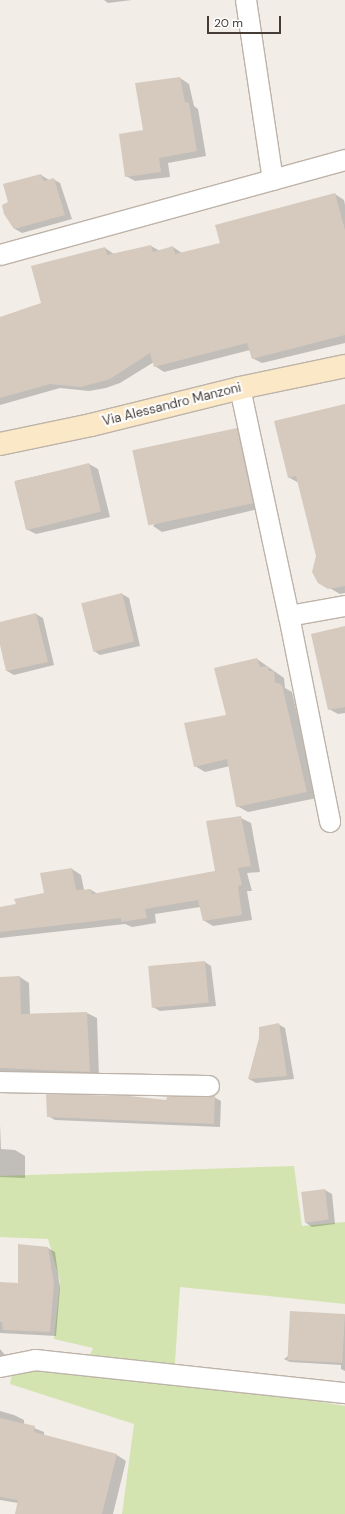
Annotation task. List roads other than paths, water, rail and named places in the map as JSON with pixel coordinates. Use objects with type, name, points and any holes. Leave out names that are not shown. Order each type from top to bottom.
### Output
[{"type":"main road","name":"Via Alessandro Manzoni","points":[[0,444],[91,425],[240,388],[345,366]]},
{"type":"street","points":[[246,0],[273,180]]},
{"type":"street","points":[[0,255],[345,160]]},
{"type":"street","points":[[240,388],[289,616],[330,822]]},
{"type":"street","points":[[289,616],[345,606]]},
{"type":"street","points":[[0,1082],[209,1086]]},
{"type":"street","points":[[0,1367],[35,1360],[345,1393]]}]
